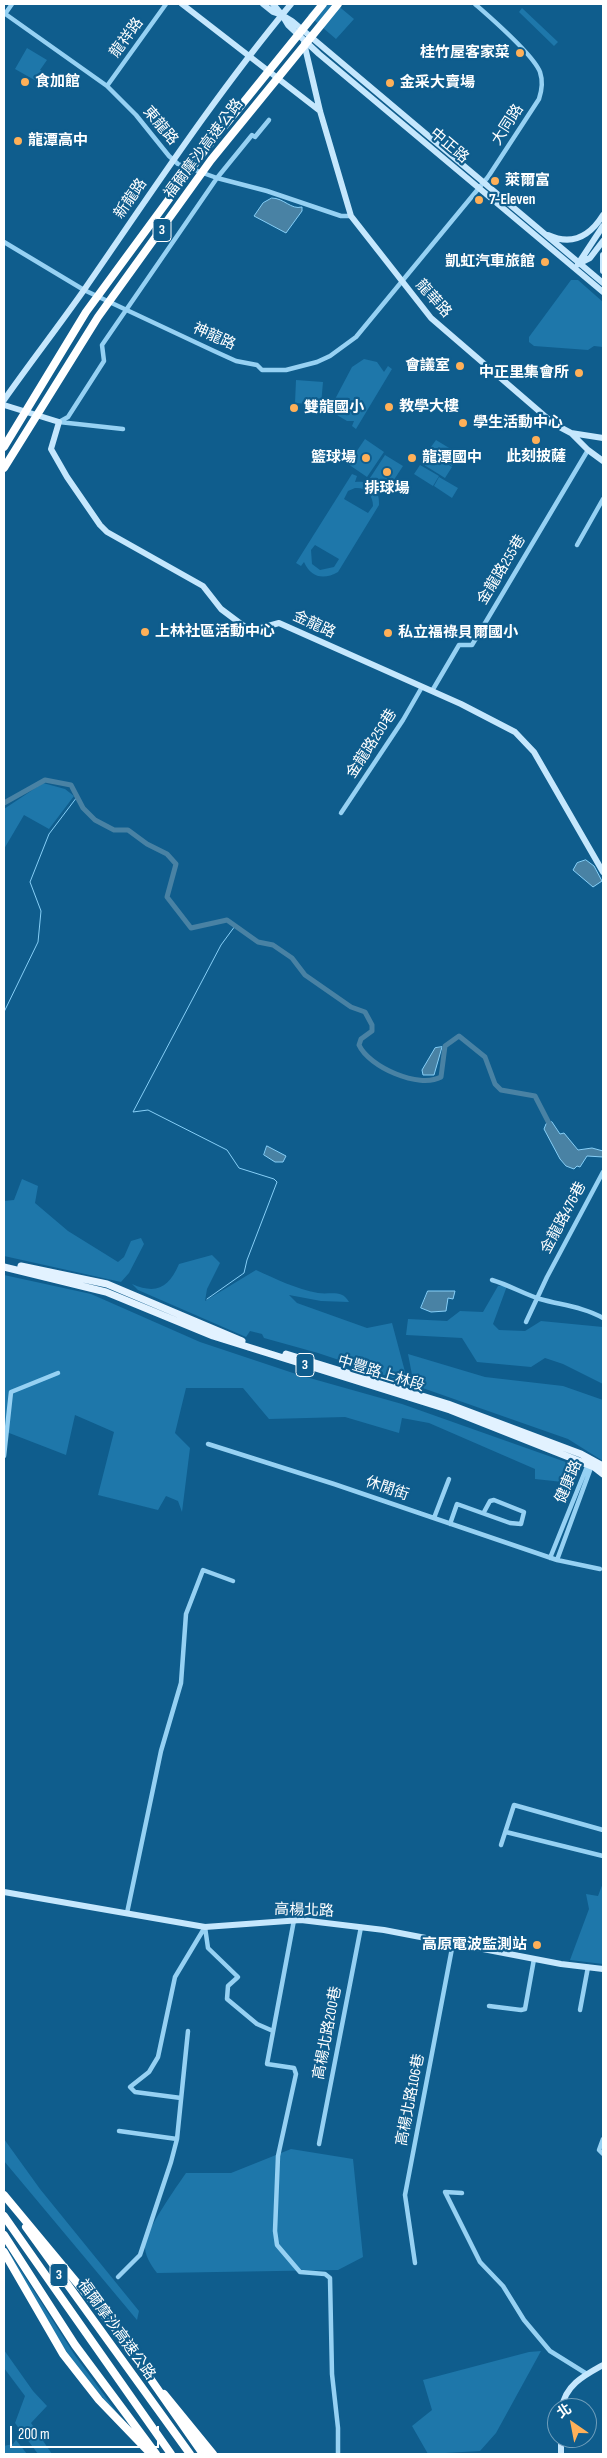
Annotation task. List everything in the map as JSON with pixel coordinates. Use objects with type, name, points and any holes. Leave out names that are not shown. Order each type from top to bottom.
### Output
[{"type":"highway","name":"福爾摩沙高速公路","points":[[4,447],[86,312],[205,150],[323,4]]},
{"type":"highway","name":"福爾摩沙高速公路","points":[[4,468],[98,316],[211,160],[338,4]]},
{"type":"highway","name":"福爾摩沙高速公路","points":[[4,2195],[190,2454]]},
{"type":"highway","points":[[4,2195],[117,2331],[161,2398],[203,2454]]},
{"type":"highway","name":"福爾摩沙高速公路","points":[[4,2216],[171,2454]]},
{"type":"highway","points":[[4,2235],[75,2345],[156,2454]]},
{"type":"highway","points":[[4,2252],[63,2354],[100,2400],[151,2454]]},
{"type":"highway","points":[[142,2367],[213,2454]]},
{"type":"main road","name":"中豐路上林段","points":[[4,1263],[107,1284],[236,1339],[448,1404],[590,1463],[603,1474]]},
{"type":"main road","name":"中豐路上林段","points":[[4,1267],[106,1292],[212,1336],[450,1410],[590,1463],[603,1466]]},
{"type":"street","points":[[5,13],[12,4]]},
{"type":"street","name":"龍祥路","points":[[107,86],[166,4]]},
{"type":"street","points":[[182,4],[320,111]]},
{"type":"street","name":"中正路","points":[[263,4],[273,12],[292,20],[307,38],[322,51],[603,283]]},
{"type":"street","name":"中正路","points":[[273,4],[282,15]]},
{"type":"street","name":"新龍路","points":[[4,400],[84,290],[174,160],[249,57],[291,4]]},
{"type":"street","name":"大同路","points":[[400,281],[482,185],[539,99],[542,87],[540,72],[532,59],[475,4]]},
{"type":"street","name":"東龍路","points":[[5,13],[107,86],[120,98],[178,164],[217,178],[267,191],[342,216],[350,216]]},
{"type":"street","name":"龍華路","points":[[307,38],[304,46],[320,111],[350,216],[431,318],[540,414],[571,433],[603,438]]},
{"type":"street","points":[[311,71],[322,51]]},
{"type":"street","points":[[59,422],[68,417],[104,361],[102,345],[217,178],[252,135],[255,137],[270,120]]},
{"type":"street","name":"中正路","points":[[482,185],[603,292]]},
{"type":"street","points":[[536,228],[550,236],[572,240],[585,236],[603,215]]},
{"type":"street","points":[[578,264],[603,226]]},
{"type":"street","points":[[578,264],[590,258],[603,241]]},
{"type":"street","name":"神龍路","points":[[4,242],[84,290],[236,361],[257,365],[262,370],[286,370],[324,359],[350,342],[400,281]]},
{"type":"street","points":[[603,255],[603,271]]},
{"type":"street","points":[[4,405],[59,422],[123,429]]},
{"type":"street","name":"金龍路","points":[[59,422],[52,448],[56,460],[92,516],[107,532],[203,586],[221,608],[246,627],[257,629],[279,623],[432,691],[509,729],[534,752],[603,872]]},
{"type":"street","points":[[571,433],[588,450],[603,461]]},
{"type":"street","name":"金龍路255巷","points":[[432,691],[459,645],[472,644],[588,450]]},
{"type":"street","points":[[577,545],[603,499]]},
{"type":"street","name":"金龍路250巷","points":[[341,813],[403,720],[422,687]]},
{"type":"street","name":"金龍路476巷","points":[[526,1322],[547,1277],[603,1172]]},
{"type":"street","points":[[492,1280],[538,1298],[592,1312],[603,1318]]},
{"type":"street","points":[[4,1456],[10,1392],[58,1373]]},
{"type":"street","name":"休閒街","points":[[208,1444],[550,1558],[600,1569]]},
{"type":"street","name":"健康路","points":[[550,1558],[590,1463]]},
{"type":"street","name":"健康路","points":[[557,1560],[590,1463]]},
{"type":"street","points":[[434,1518],[449,1479]]},
{"type":"street","points":[[450,1524],[457,1504],[484,1512],[510,1524],[521,1524],[524,1512],[494,1500],[490,1501],[484,1512]]},
{"type":"street","points":[[127,1913],[161,1751],[181,1683],[186,1614],[203,1570],[233,1581]]},
{"type":"street","points":[[501,1845],[514,1805],[603,1830]]},
{"type":"street","points":[[506,1832],[603,1856]]},
{"type":"street","name":"高楊北路","points":[[4,1892],[205,1926],[294,1920],[361,1927],[534,1959],[603,1969]]},
{"type":"street","points":[[294,1920],[267,2064],[294,2068],[296,2074],[278,2156],[275,2231],[277,2245],[300,2272],[325,2274],[330,2278],[332,2374],[338,2428],[338,2454]]},
{"type":"street","points":[[205,1926],[208,1948],[238,1977],[228,1986],[227,1999],[257,2024],[273,2031]]},
{"type":"street","points":[[182,2098],[134,2092],[130,2087],[149,2072],[158,2057],[175,1977],[205,1926]]},
{"type":"street","name":"高楊北路200巷","points":[[319,2144],[361,1927]]},
{"type":"street","name":"高楊北路106巷","points":[[415,2263],[405,2195],[453,1943]]},
{"type":"street","points":[[489,2006],[525,2009],[534,1959]]},
{"type":"street","points":[[580,2010],[588,1967]]},
{"type":"street","points":[[118,2277],[140,2255],[177,2139],[188,2031]]},
{"type":"street","points":[[119,2132],[177,2139]]},
{"type":"street","points":[[603,2139],[599,2150],[603,2154]]},
{"type":"street","points":[[462,2193],[445,2192],[480,2262],[503,2286],[524,2320],[550,2350],[587,2374]]},
{"type":"street","points":[[566,2398],[574,2384],[603,2365]]},
{"type":"shaded area","points":[[318,4],[336,4],[354,19],[336,39],[308,15]]},
{"type":"shaded area","points":[[522,8],[558,42],[554,46],[519,12]]},
{"type":"shaded area","points":[[27,48],[47,60],[40,70],[51,76],[45,86],[15,69]]},
{"type":"shaded area","points":[[272,198],[294,207],[302,207],[302,211],[286,233],[254,216],[263,203]]},
{"type":"shaded area","points":[[571,280],[578,280],[603,302],[603,347],[594,346],[588,350],[534,346],[529,342],[529,337]]},
{"type":"shaded area","points":[[364,359],[377,362],[384,372],[388,366],[392,369],[356,429],[352,426],[354,421],[347,421],[337,415],[333,403],[352,367]]},
{"type":"shaded area","points":[[296,380],[323,382],[321,405],[295,403]]},
{"type":"shaded area","name":"籃球場","points":[[365,439],[384,452],[367,477],[348,464]]},
{"type":"shaded area","points":[[436,440],[459,454],[452,466],[428,451]]},
{"type":"shaded area","points":[[428,452],[452,467],[445,478],[421,463]]},
{"type":"shaded area","name":"排球場","points":[[385,455],[403,466],[388,489],[370,478]]},
{"type":"shaded area","points":[[420,465],[439,476],[433,486],[414,474]]},
{"type":"shaded area","points":[[352,474],[357,476],[355,482],[370,484],[378,495],[379,505],[338,572],[323,577],[318,576],[310,571],[304,562],[301,566],[296,563]],"holes":[[[355,488],[366,490],[370,495],[373,506],[368,513],[344,499],[348,491]],[[315,545],[339,559],[334,567],[320,570],[312,564],[311,550]]]},
{"type":"shaded area","points":[[439,477],[458,488],[452,498],[434,486]]},
{"type":"shaded area","points":[[43,783],[65,789],[74,796],[49,829],[24,815],[4,849],[4,809]]},
{"type":"shaded area","points":[[586,860],[594,866],[602,881],[593,887],[573,870],[577,863]]},
{"type":"shaded area","points":[[442,1047],[434,1075],[423,1075],[422,1070],[435,1048]]},
{"type":"shaded area","points":[[552,1122],[560,1134],[564,1133],[578,1150],[592,1148],[603,1151],[603,1157],[587,1156],[580,1167],[577,1166],[574,1169],[566,1166],[560,1159],[544,1129],[546,1124]]},
{"type":"shaded area","points":[[267,1146],[286,1156],[283,1162],[275,1162],[264,1155]]},
{"type":"shaded area","points":[[22,1179],[38,1186],[35,1203],[68,1231],[118,1262],[124,1257],[131,1241],[141,1238],[144,1244],[129,1273],[121,1282],[4,1256],[4,1201],[14,1200]]},
{"type":"shaded area","points":[[212,1255],[220,1263],[207,1289],[205,1301],[256,1270],[302,1289],[318,1293],[343,1295],[349,1302],[321,1301],[289,1295],[297,1303],[367,1328],[392,1323],[408,1383],[318,1353],[264,1338],[262,1334],[250,1331],[246,1337],[138,1290],[132,1284],[148,1289],[161,1287],[171,1278],[179,1264]]},
{"type":"shaded area","points":[[4,1275],[91,1294],[200,1342],[299,1375],[402,1404],[577,1466],[572,1483],[535,1479],[535,1469],[429,1423],[402,1418],[399,1433],[345,1417],[269,1419],[243,1388],[186,1388],[175,1433],[190,1448],[182,1512],[178,1501],[166,1496],[158,1510],[98,1495],[114,1432],[75,1415],[66,1455],[4,1431]]},
{"type":"shaded area","points":[[498,1286],[507,1286],[493,1324],[499,1330],[525,1331],[541,1321],[603,1327],[603,1384],[563,1364],[545,1358],[531,1367],[477,1362],[462,1338],[406,1335],[408,1319],[447,1321],[460,1311],[483,1312]]},
{"type":"shaded area","points":[[428,1291],[455,1291],[453,1299],[448,1298],[446,1311],[431,1312],[421,1308]]},
{"type":"shaded area","points":[[408,1354],[485,1377],[563,1386],[603,1400],[603,1461],[568,1439],[414,1385]]},
{"type":"shaded area","points":[[603,1883],[603,1964],[570,1960],[589,1909],[586,1894],[598,1896]]},
{"type":"shaded area","points":[[4,2139],[40,2189],[139,2311],[137,2320],[4,2161]]},
{"type":"shaded area","points":[[291,2149],[353,2159],[363,2257],[338,2270],[157,2273],[147,2256],[145,2244],[147,2237],[162,2208],[186,2173],[231,2173]]},
{"type":"shaded area","points":[[4,2244],[74,2354],[118,2414],[69,2355],[28,2290]]},
{"type":"shaded area","points":[[4,2350],[33,2391],[47,2406],[31,2423],[52,2454],[38,2454],[15,2423],[25,2396],[4,2368]]},
{"type":"shaded area","points":[[541,2351],[496,2433],[480,2451],[428,2454],[412,2426],[432,2410],[423,2380],[529,2352]]},
{"type":"shaded area","points":[[16,2440],[27,2454],[4,2454],[4,2446],[13,2444]]},
{"type":"waterway","points":[[4,803],[45,780],[71,785],[83,808],[95,820],[114,830],[128,830],[147,844],[167,854],[176,864],[167,897],[191,928],[227,920],[258,942],[273,945],[292,958],[305,975],[351,1007],[365,1012],[372,1025],[372,1031],[361,1039],[359,1045],[364,1053],[373,1061],[396,1074],[408,1078],[432,1080],[441,1077],[445,1046],[459,1036],[485,1057],[495,1084],[501,1090],[535,1096],[552,1129]]},
{"type":"waterway","points":[[4,1012],[38,942],[41,911],[30,882],[49,834],[77,797]]},
{"type":"waterway","points":[[207,1299],[244,1273],[247,1260],[277,1182],[274,1179],[239,1168],[227,1150],[148,1110],[133,1112],[221,945],[235,926]]},
{"type":"place","name":"桂竹屋客家菜","points":[[520,53]]},
{"type":"place","name":"食加館","points":[[25,82]]},
{"type":"place","name":"金采大賣場","points":[[390,83]]},
{"type":"place","name":"龍潭高中","points":[[18,141]]},
{"type":"place","name":"萊爾富","points":[[495,181]]},
{"type":"place","name":"7-Eleven","points":[[479,200]]},
{"type":"place","name":"凱虹汽車旅館","points":[[545,262]]},
{"type":"place","name":"會議室","points":[[460,366]]},
{"type":"place","name":"中正里集會所","points":[[579,373]]},
{"type":"place","name":"教學大樓","points":[[389,407]]},
{"type":"place","name":"雙龍國小","points":[[294,408]]},
{"type":"place","name":"學生活動中心","points":[[463,423]]},
{"type":"place","name":"此刻披薩","points":[[536,440]]},
{"type":"place","name":"籃球場","points":[[366,458]]},
{"type":"place","name":"龍潭國中","points":[[412,458]]},
{"type":"place","name":"排球場","points":[[387,472]]},
{"type":"place","name":"上林社區活動中心","points":[[145,632]]},
{"type":"place","name":"私立福祿貝爾國小","points":[[388,633]]},
{"type":"place","name":"高原電波監測站","points":[[537,1945]]}]
